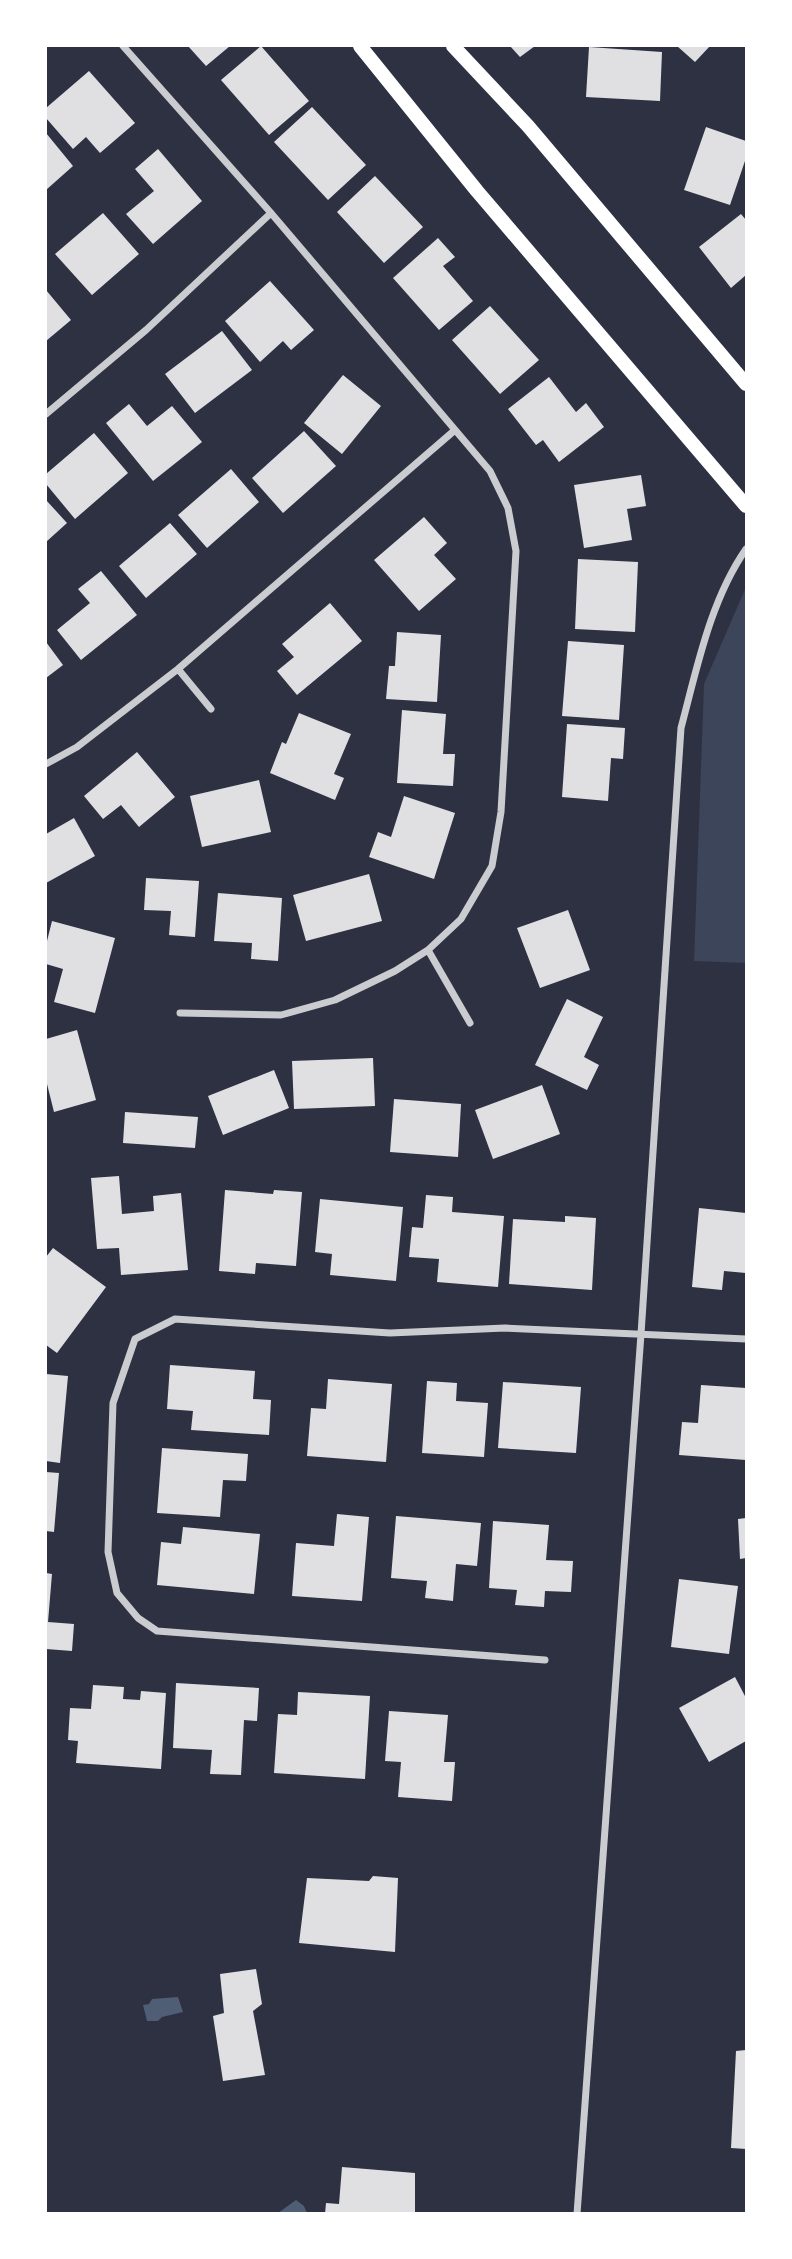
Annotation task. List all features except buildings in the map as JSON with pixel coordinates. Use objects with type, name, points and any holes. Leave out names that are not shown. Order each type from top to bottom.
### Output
[{"type":"main road","points":[[360,46],[477,191],[747,506]]},
{"type":"main road","points":[[453,46],[528,126],[747,384]]},
{"type":"street","points":[[123,46],[271,213],[490,471],[508,508],[516,551],[501,812],[492,866],[461,919],[428,950],[395,971],[335,1000],[281,1015],[180,1013]]},
{"type":"street","points":[[46,414],[146,330],[271,213]]},
{"type":"street","points":[[46,764],[77,747],[178,669],[455,430]]},
{"type":"street","points":[[577,2214],[641,1334],[681,727],[703,646],[734,568],[747,550]]},
{"type":"street","points":[[178,669],[211,709]]},
{"type":"street","points":[[428,950],[470,1023]]},
{"type":"street","points":[[545,1660],[157,1631],[138,1618],[117,1593],[108,1552],[113,1403],[135,1339],[175,1319],[390,1333],[505,1328],[747,1339]]},
{"type":"shaded area","points":[[746,587],[746,963],[694,961],[704,684]]},
{"type":"shaded area","points":[[178,1997],[183,2012],[162,2017],[158,2021],[147,2021],[143,2005],[149,2004],[152,1999]]},
{"type":"shaded area","points":[[296,2200],[304,2206],[307,2213],[278,2213]]}]
